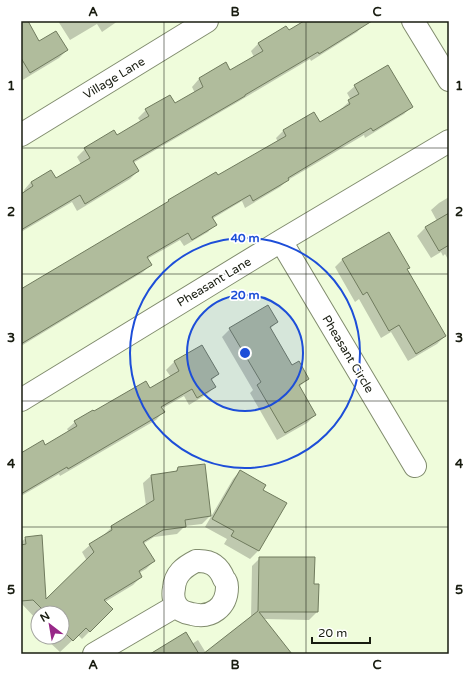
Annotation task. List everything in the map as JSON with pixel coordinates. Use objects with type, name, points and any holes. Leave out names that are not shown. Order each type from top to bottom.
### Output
[{"type":"street","name":"Village Lane","points":[[21,135],[207,21]]},
{"type":"street","points":[[413,21],[449,80]]},
{"type":"street","name":"Pheasant Lane","points":[[21,400],[281,241],[449,141]]},
{"type":"street","name":"Pheasant Circle","points":[[281,241],[415,466]]},
{"type":"street","points":[[94,654],[176,606]]},
{"type":"building","points":[[21,21],[28,21],[39,41],[56,31],[68,50],[30,73],[21,58]]},
{"type":"building","points":[[304,21],[372,21],[319,54],[318,52],[133,161],[139,171],[85,204],[80,195],[21,230],[21,194],[33,186],[31,182],[51,170],[56,178],[90,158],[84,148],[114,130],[117,135],[149,116],[145,109],[170,95],[175,103],[203,87],[199,78],[226,62],[230,70],[263,51],[258,43],[286,26],[289,30]]},
{"type":"building","points":[[388,65],[413,107],[373,131],[371,128],[253,201],[250,195],[212,217],[217,225],[192,240],[188,233],[147,257],[152,265],[21,344],[21,289],[216,172],[218,175],[286,136],[283,130],[314,112],[320,122],[350,104],[348,100],[359,94],[354,85]]},
{"type":"building","points":[[449,213],[449,245],[439,251],[425,227]]},
{"type":"building","points":[[389,232],[410,268],[407,269],[446,336],[416,354],[399,325],[389,331],[367,292],[363,295],[342,259]]},
{"type":"building","points":[[268,305],[278,322],[270,327],[292,365],[299,361],[309,379],[299,385],[316,415],[285,433],[257,385],[261,382],[229,328]]},
{"type":"building","points":[[202,345],[219,374],[211,379],[216,387],[197,398],[192,389],[161,407],[165,412],[68,469],[67,467],[21,494],[21,453],[43,440],[45,445],[77,426],[74,421],[146,381],[150,388],[179,371],[174,361]]},
{"type":"building","points":[[205,464],[211,516],[185,520],[186,527],[163,530],[143,542],[155,561],[139,571],[142,577],[104,600],[113,609],[90,632],[86,628],[73,641],[70,638],[70,605],[38,605],[33,600],[21,601],[21,545],[26,544],[25,537],[42,535],[46,599],[94,552],[89,544],[112,530],[111,526],[154,500],[151,475],[177,471],[178,467]]},
{"type":"building","points":[[240,470],[266,485],[263,490],[287,503],[259,551],[231,536],[234,531],[212,519]]},
{"type":"building","points":[[259,557],[315,557],[314,584],[319,584],[318,612],[259,612],[292,654],[203,654],[258,611]]},
{"type":"building","points":[[186,632],[199,654],[150,654]]}]
